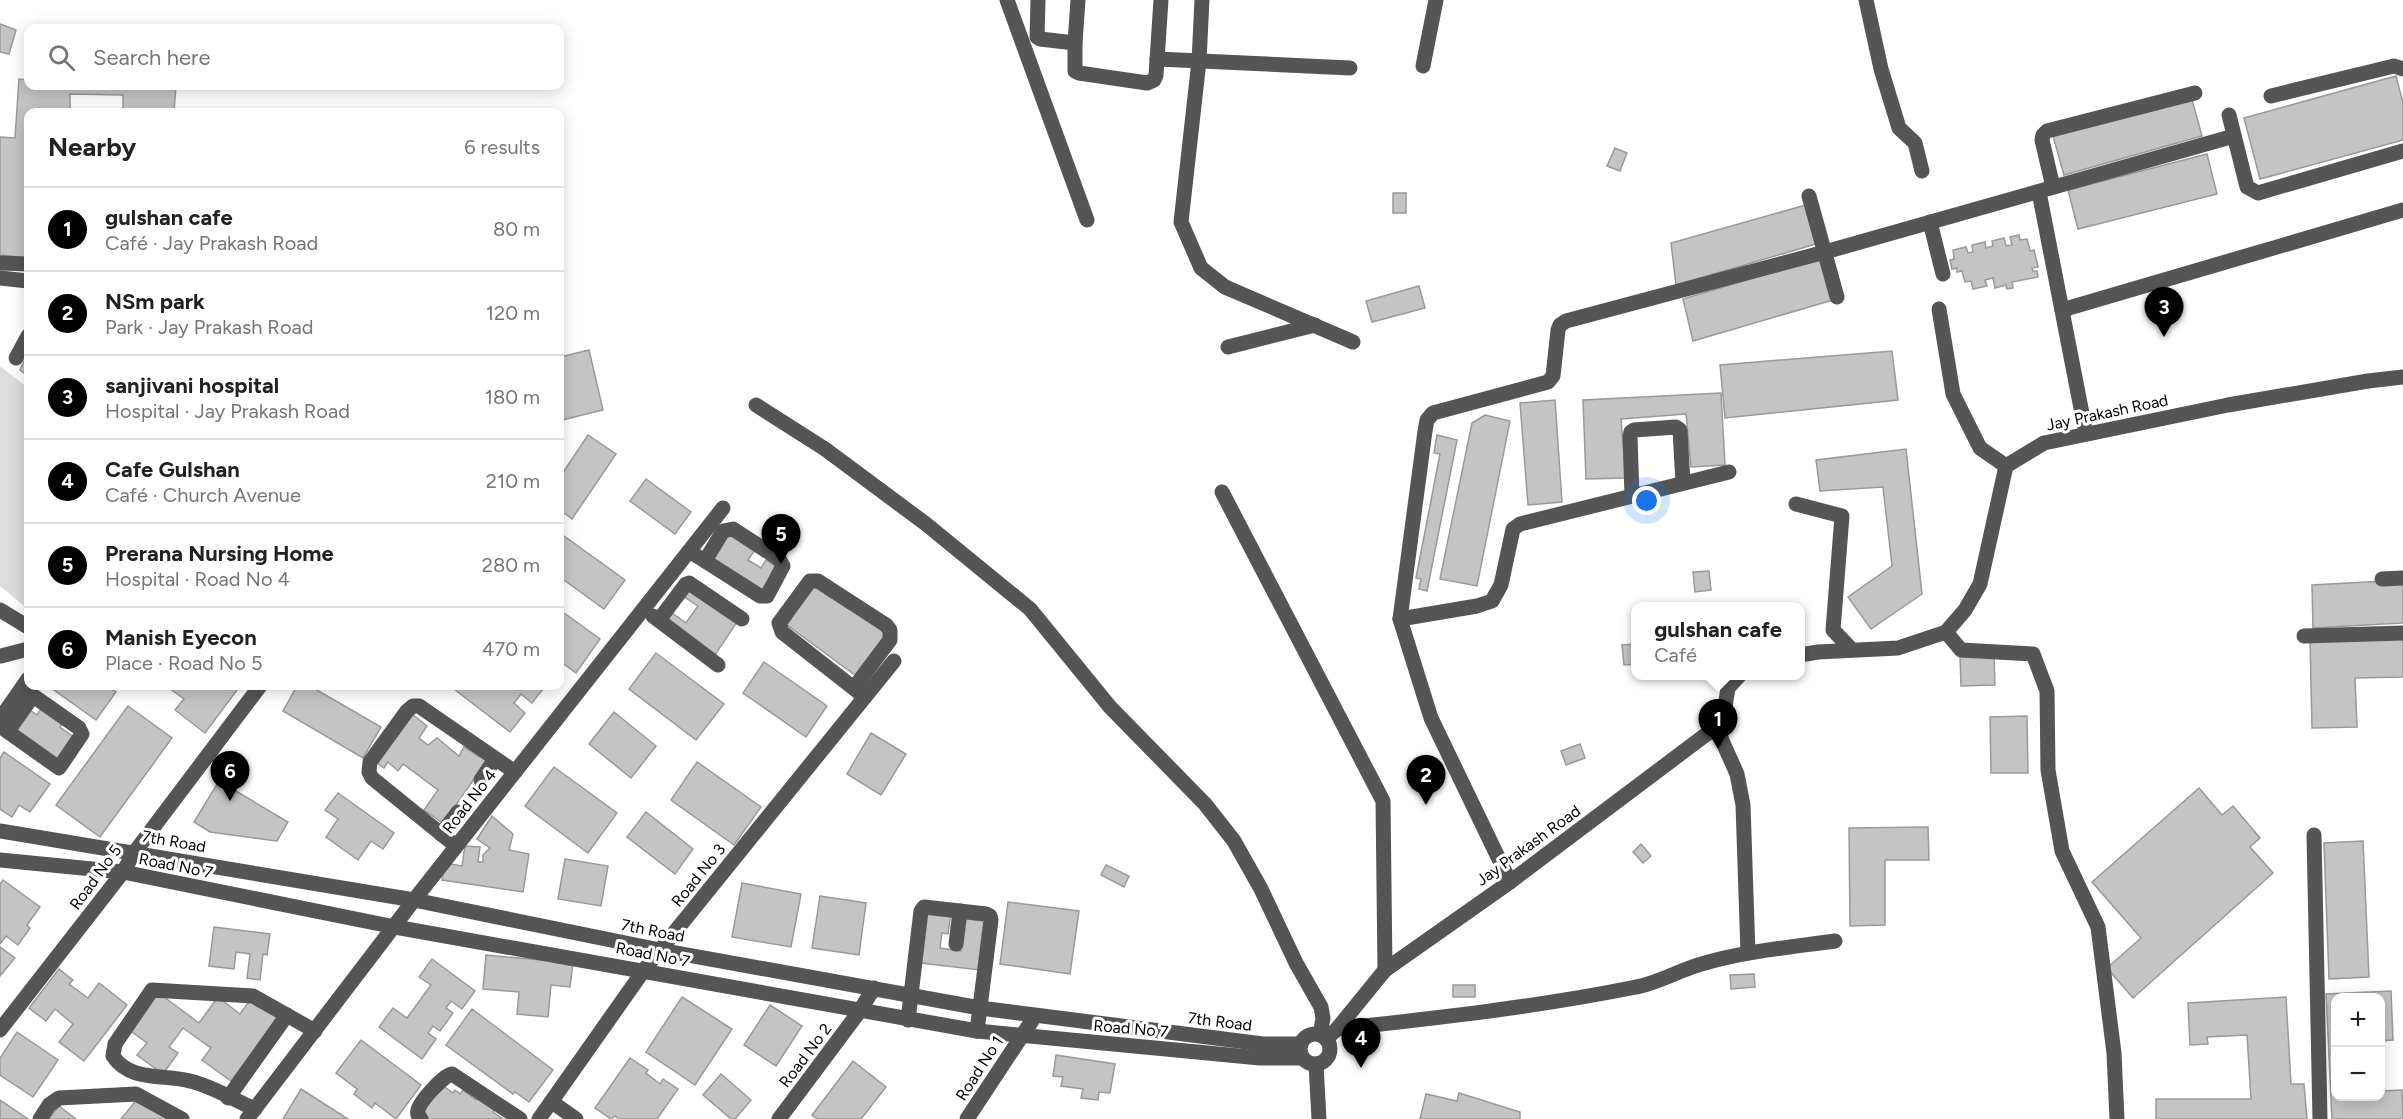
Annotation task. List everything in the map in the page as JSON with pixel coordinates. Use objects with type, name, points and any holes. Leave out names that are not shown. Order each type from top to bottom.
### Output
[{"type":"street","points":[[1007,0],[1087,220]]},
{"type":"street","points":[[1038,0],[1037,37],[1075,43]]},
{"type":"street","points":[[1078,0],[1074,67],[1079,73],[1147,83],[1154,80],[1161,0]]},
{"type":"street","points":[[1202,0],[1181,222],[1187,239],[1201,268],[1225,286],[1353,342]]},
{"type":"street","points":[[1423,66],[1436,0]]},
{"type":"street","points":[[1866,0],[1881,69],[1899,128],[1915,143],[1922,171]]},
{"type":"street","points":[[1157,59],[1350,68]]},
{"type":"street","points":[[2271,96],[2394,66],[2403,69]]},
{"type":"street","points":[[2086,434],[2062,310],[2046,190],[2043,135],[2047,131],[2195,93]]},
{"type":"street","points":[[2229,116],[2247,187],[2258,193],[2403,151]]},
{"type":"street","points":[[1510,882],[1431,718],[1400,619],[1427,420],[1433,414],[1548,382],[1553,376],[1557,330],[1566,321],[1825,252],[2234,136]]},
{"type":"street","points":[[1809,195],[1837,297]]},
{"type":"street","points":[[2062,310],[2403,210]]},
{"type":"street","points":[[1930,222],[1943,274]]},
{"type":"street","points":[[0,263],[24,264]]},
{"type":"street","points":[[0,278],[24,281]]},
{"type":"street","points":[[1805,654],[1898,648],[1946,632],[1965,610],[1980,584],[2006,466],[1980,448],[1953,394],[1939,309]]},
{"type":"street","points":[[1228,347],[1315,325]]},
{"type":"street","points":[[16,358],[24,343]]},
{"type":"street","name":"Jay Prakash Road","points":[[2006,466],[2044,443],[2228,405],[2403,377]]},
{"type":"street","points":[[756,405],[825,449],[926,524],[1030,609],[1110,706],[1205,804],[1234,841],[1321,1007],[1328,1034],[1328,1056],[1324,1060],[1307,1055]]},
{"type":"street","points":[[1632,496],[1630,436],[1634,430],[1676,427],[1680,430],[1683,483]]},
{"type":"street","points":[[1400,619],[1485,605],[1492,601],[1501,585],[1513,529],[1520,524],[1729,472]]},
{"type":"street","points":[[1222,492],[1383,801],[1385,970]]},
{"type":"street","points":[[1796,504],[1842,516],[1833,630],[1852,650]]},
{"type":"street","name":"Road No 4","points":[[251,1114],[456,846],[723,508]]},
{"type":"street","points":[[689,551],[760,596],[764,597],[783,566],[778,559],[733,529],[723,531],[705,561]]},
{"type":"street","points":[[2382,579],[2403,578]]},
{"type":"street","points":[[814,580],[886,625],[890,630],[890,640],[860,692],[782,632],[779,627],[779,623],[810,582],[814,580]]},
{"type":"street","points":[[659,620],[679,605],[686,584],[690,583],[742,619]]},
{"type":"street","points":[[644,609],[718,664]]},
{"type":"street","points":[[0,610],[24,625]]},
{"type":"street","points":[[1946,632],[1961,650],[2033,654],[2047,692],[2048,770],[2062,850],[2098,927],[2115,1053],[2117,1119]]},
{"type":"street","points":[[2304,636],[2403,633]]},
{"type":"street","points":[[0,662],[0,655],[24,650]]},
{"type":"street","name":"Road No 3","points":[[539,1119],[644,970],[860,692],[894,661]]},
{"type":"street","points":[[1735,680],[1728,688],[1724,713],[1716,727],[1737,774],[1743,805],[1748,953]]},
{"type":"street","points":[[27,690],[3,725],[61,768],[82,731],[31,690]]},
{"type":"street","name":"Road No 5","points":[[0,1030],[123,872],[134,853],[257,690]]},
{"type":"street","points":[[456,846],[372,778],[369,767],[407,711],[413,706],[419,706],[515,772]]},
{"type":"street","name":"Jay Prakash Road","points":[[1328,1034],[1385,970],[1510,882],[1716,727]]},
{"type":"street","points":[[481,780],[495,759]]},
{"type":"street","points":[[441,834],[458,812]]},
{"type":"street","name":"7th Road","points":[[0,831],[414,900],[660,950],[980,1008],[1263,1044],[1307,1055]]},
{"type":"street","points":[[2314,835],[2320,1119]]},
{"type":"street","name":"Road No 7","points":[[0,860],[123,872],[395,927],[644,970],[860,1012],[977,1031],[1260,1058],[1307,1055]]},
{"type":"street","points":[[908,1020],[921,911],[924,907],[928,907],[986,914],[991,920],[977,1031]]},
{"type":"street","points":[[956,944],[960,910]]},
{"type":"street","points":[[1319,1119],[1307,1055],[1307,1037],[1555,1003],[1640,987],[1702,963],[1748,953],[1835,941]]},
{"type":"street","name":"Road No 2","points":[[779,1119],[860,1012],[874,988]]},
{"type":"street","points":[[251,1114],[228,1098],[191,1081],[141,1076],[118,1063],[113,1056],[113,1050],[155,989],[253,996],[315,1031]]},
{"type":"street","points":[[228,1098],[287,1015]]},
{"type":"street","name":"Road No 1","points":[[967,1119],[1035,1016]]},
{"type":"street","points":[[421,1119],[418,1107],[444,1076],[452,1074],[519,1119]]},
{"type":"street","points":[[40,1119],[49,1105],[59,1098],[136,1094],[182,1119]]},
{"type":"street","points":[[552,1102],[576,1119]]},
{"type":"shaded area","points":[[0,366],[24,385],[24,606],[0,586]]},
{"type":"building","points":[[0,24],[16,30],[9,54],[0,52]]},
{"type":"building","points":[[2396,76],[2403,103],[2403,140],[2260,179],[2244,118]]},
{"type":"building","points":[[19,79],[24,80],[24,90],[176,90],[174,108],[123,108],[123,95],[70,94],[70,108],[24,108],[24,258],[0,255],[0,137],[15,138]]},
{"type":"building","points":[[2191,96],[2202,136],[2064,175],[2053,136]]},
{"type":"building","points":[[1615,148],[1627,153],[1620,171],[1607,166]]},
{"type":"building","points":[[2207,154],[2217,194],[2078,229],[2068,190]]},
{"type":"building","points":[[1393,193],[1406,193],[1406,213],[1393,213]]},
{"type":"building","points":[[1806,205],[1816,244],[1676,285],[1671,243]]},
{"type":"building","points":[[2019,235],[2020,240],[2027,239],[2030,251],[2034,250],[2038,267],[2032,268],[2033,271],[2037,271],[2038,277],[2012,282],[2013,288],[2007,289],[2006,285],[1995,288],[1993,278],[1985,280],[1987,286],[1973,289],[1971,281],[1965,282],[1962,271],[1957,272],[1957,268],[1952,269],[1950,260],[1954,259],[1953,250],[1966,247],[1968,253],[1973,252],[1972,245],[1985,242],[1986,248],[1993,246],[1992,241],[2004,238],[2006,246],[2012,245],[2010,237]]},
{"type":"building","points":[[1821,258],[1833,300],[1693,341],[1683,299]]},
{"type":"building","points":[[1419,286],[1425,308],[1372,322],[1366,301]]},
{"type":"building","points":[[589,350],[603,410],[564,420],[564,356]]},
{"type":"building","points":[[1892,351],[1898,400],[1725,418],[1720,365]]},
{"type":"building","points":[[24,361],[24,373],[20,370]]},
{"type":"building","points":[[1721,393],[1725,465],[1691,467],[1686,414],[1621,419],[1626,478],[1586,479],[1583,400]]},
{"type":"building","points":[[1555,400],[1562,502],[1528,505],[1520,403]]},
{"type":"building","points":[[1485,415],[1510,421],[1477,586],[1440,579],[1472,423]]},
{"type":"building","points":[[588,435],[616,454],[572,519],[564,513],[564,471]]},
{"type":"building","points":[[1437,435],[1457,440],[1427,591],[1419,589],[1421,579],[1416,578],[1440,454],[1434,453]]},
{"type":"building","points":[[1906,449],[1922,594],[1871,629],[1848,597],[1892,566],[1883,487],[1820,491],[1816,460]]},
{"type":"building","points":[[646,479],[691,512],[675,534],[630,501]]},
{"type":"building","points":[[729,532],[755,550],[748,560],[761,568],[766,560],[777,567],[761,591],[710,559]]},
{"type":"building","points":[[564,536],[625,580],[604,609],[564,580]]},
{"type":"building","points":[[1709,571],[1711,590],[1695,592],[1693,572]]},
{"type":"building","points":[[2403,580],[2403,623],[2313,628],[2312,585]]},
{"type":"building","points":[[815,584],[886,634],[855,675],[787,625]]},
{"type":"building","points":[[690,586],[739,619],[715,655],[666,621],[672,613],[686,623],[698,606],[683,596]]},
{"type":"building","points":[[564,613],[600,639],[576,673],[564,664]]},
{"type":"building","points":[[2403,639],[2403,677],[2355,678],[2357,727],[2312,728],[2310,642]]},
{"type":"building","points":[[1631,644],[1631,664],[1624,665],[1622,645]]},
{"type":"building","points":[[656,653],[724,704],[696,740],[629,689]]},
{"type":"building","points":[[1994,656],[1995,685],[1961,686],[1960,657]]},
{"type":"building","points":[[764,662],[827,706],[806,737],[743,693]]},
{"type":"building","points":[[54,690],[113,690],[116,692],[96,720]]},
{"type":"building","points":[[172,690],[237,690],[205,733],[175,710],[184,699]]},
{"type":"building","points":[[295,690],[317,690],[381,727],[363,758],[283,711]]},
{"type":"building","points":[[455,690],[542,690],[532,703],[521,694],[514,703],[525,713],[510,732]]},
{"type":"building","points":[[43,706],[64,722],[60,727],[76,739],[60,762],[13,728],[27,708],[37,715]]},
{"type":"building","points":[[128,706],[172,738],[100,837],[56,805]]},
{"type":"building","points":[[614,712],[656,746],[631,778],[589,744]]},
{"type":"building","points":[[412,714],[427,726],[419,738],[428,745],[437,738],[459,756],[464,747],[487,761],[443,823],[424,810],[438,790],[403,764],[398,771],[388,762],[384,768],[376,762]]},
{"type":"building","points":[[2027,716],[2028,773],[1991,773],[1990,717]]},
{"type":"building","points":[[871,733],[906,754],[881,795],[847,774]]},
{"type":"building","points":[[1580,744],[1585,758],[1566,765],[1561,751]]},
{"type":"building","points":[[4,752],[50,784],[30,812],[19,805],[12,817],[0,809],[0,758]]},
{"type":"building","points":[[697,762],[761,807],[734,845],[671,800]]},
{"type":"building","points":[[554,767],[617,813],[588,853],[525,806]]},
{"type":"building","points":[[219,781],[288,822],[277,841],[210,832],[194,822]]},
{"type":"building","points":[[2199,788],[2222,815],[2233,806],[2260,838],[2250,847],[2273,873],[2133,998],[2107,968],[2141,938],[2092,882]]},
{"type":"building","points":[[338,793],[394,833],[383,849],[371,841],[358,860],[326,837],[338,819],[325,810]]},
{"type":"building","points":[[646,812],[693,849],[675,874],[627,837]]},
{"type":"building","points":[[492,816],[513,834],[509,850],[529,854],[523,892],[442,880],[445,863],[462,866],[465,846],[480,847],[478,862],[483,862],[483,855],[490,848],[477,839]]},
{"type":"building","points":[[1928,827],[1929,860],[1885,860],[1885,925],[1850,926],[1849,828]]},
{"type":"building","points":[[2363,841],[2369,977],[2329,979],[2324,843]]},
{"type":"building","points":[[1641,844],[1651,856],[1643,863],[1633,852]]},
{"type":"building","points":[[565,859],[608,866],[601,906],[558,899]]},
{"type":"building","points":[[1106,865],[1129,876],[1124,887],[1101,875]]},
{"type":"building","points":[[3,880],[40,907],[27,925],[30,928],[18,945],[6,936],[0,944],[0,884]]},
{"type":"building","points":[[742,883],[801,894],[791,947],[732,937]]},
{"type":"building","points":[[820,896],[866,903],[859,955],[812,948]]},
{"type":"building","points":[[1008,902],[1079,911],[1070,974],[1000,964]]},
{"type":"building","points":[[927,909],[951,912],[948,934],[942,933],[940,948],[961,951],[965,919],[985,921],[980,970],[921,963]]},
{"type":"building","points":[[214,927],[270,934],[267,955],[263,954],[260,980],[247,978],[250,954],[236,952],[234,969],[209,966]]},
{"type":"building","points":[[0,947],[15,958],[0,976]]},
{"type":"building","points":[[486,955],[573,963],[570,987],[551,985],[548,1017],[517,1014],[519,992],[483,989]]},
{"type":"building","points":[[432,959],[475,991],[462,1009],[451,1001],[446,1008],[453,1013],[440,1031],[433,1026],[428,1033],[436,1039],[422,1059],[379,1027],[393,1008],[407,1018],[431,985],[419,977]]},
{"type":"building","points":[[59,969],[73,980],[69,984],[88,998],[99,983],[127,1005],[84,1061],[59,1042],[73,1024],[55,1009],[46,1021],[29,1008]]},
{"type":"building","points":[[1754,974],[1755,987],[1731,989],[1730,975]]},
{"type":"building","points":[[1453,985],[1475,985],[1475,997],[1453,997]]},
{"type":"building","points":[[156,991],[199,1023],[218,997],[240,1014],[253,996],[279,1016],[231,1081],[202,1060],[211,1048],[183,1028],[169,1047],[178,1053],[163,1074],[137,1055],[147,1043],[128,1029]]},
{"type":"building","points":[[2391,991],[2393,1040],[2385,1041],[2385,993],[2348,993]]},
{"type":"building","points":[[2326,994],[2331,994],[2331,1098]]},
{"type":"building","points":[[682,997],[732,1029],[695,1085],[646,1052]]},
{"type":"building","points":[[2286,997],[2291,1084],[2304,1084],[2307,1119],[2156,1119],[2156,1099],[2251,1099],[2247,1035],[2207,1037],[2208,1044],[2190,1045],[2188,1003]]},
{"type":"building","points":[[770,1005],[802,1026],[776,1066],[744,1045]]},
{"type":"building","points":[[472,1009],[553,1070],[529,1102],[515,1092],[513,1094],[446,1045]]},
{"type":"building","points":[[17,1032],[58,1060],[33,1097],[0,1075],[0,1058]]},
{"type":"building","points":[[361,1040],[421,1085],[396,1119],[375,1103],[372,1108],[354,1094],[357,1089],[336,1073]]},
{"type":"building","points":[[1056,1055],[1115,1064],[1110,1093],[1099,1092],[1098,1100],[1081,1098],[1083,1089],[1061,1086],[1063,1077],[1053,1076]]},
{"type":"building","points":[[630,1058],[648,1070],[646,1073],[660,1084],[663,1079],[678,1089],[657,1119],[619,1119],[615,1116],[611,1119],[595,1108]]},
{"type":"building","points":[[853,1061],[886,1087],[861,1119],[817,1119],[812,1115]]},
{"type":"building","points":[[721,1074],[751,1100],[735,1119],[731,1119],[703,1095]]},
{"type":"building","points":[[442,1085],[453,1093],[455,1090],[460,1094],[463,1090],[476,1100],[479,1095],[496,1108],[493,1112],[503,1119],[428,1119],[421,1114]]},
{"type":"building","points":[[301,1089],[348,1119],[283,1119]]},
{"type":"building","points":[[2402,1090],[2403,1119],[2332,1119],[2331,1101],[2385,1101],[2385,1091]]},
{"type":"building","points":[[1459,1093],[1520,1112],[1520,1119],[1420,1119],[1426,1094],[1457,1101]]},
{"type":"building","points":[[139,1097],[168,1119],[121,1119]]},
{"type":"building","points":[[0,1100],[28,1119],[0,1119]]},
{"type":"building","points":[[59,1106],[76,1119],[49,1119]]},
{"type":"place","name":"sanjivani hospital","points":[[2164,337]]},
{"type":"place","name":"Prerana Nursing Home","points":[[781,564]]},
{"type":"place","name":"gulshan cafe","points":[[1718,749]]},
{"type":"place","name":"Manish Eyecon","points":[[230,801]]},
{"type":"place","name":"NSm park","points":[[1426,805]]},
{"type":"place","name":"Cafe Gulshan","points":[[1361,1068]]}]
